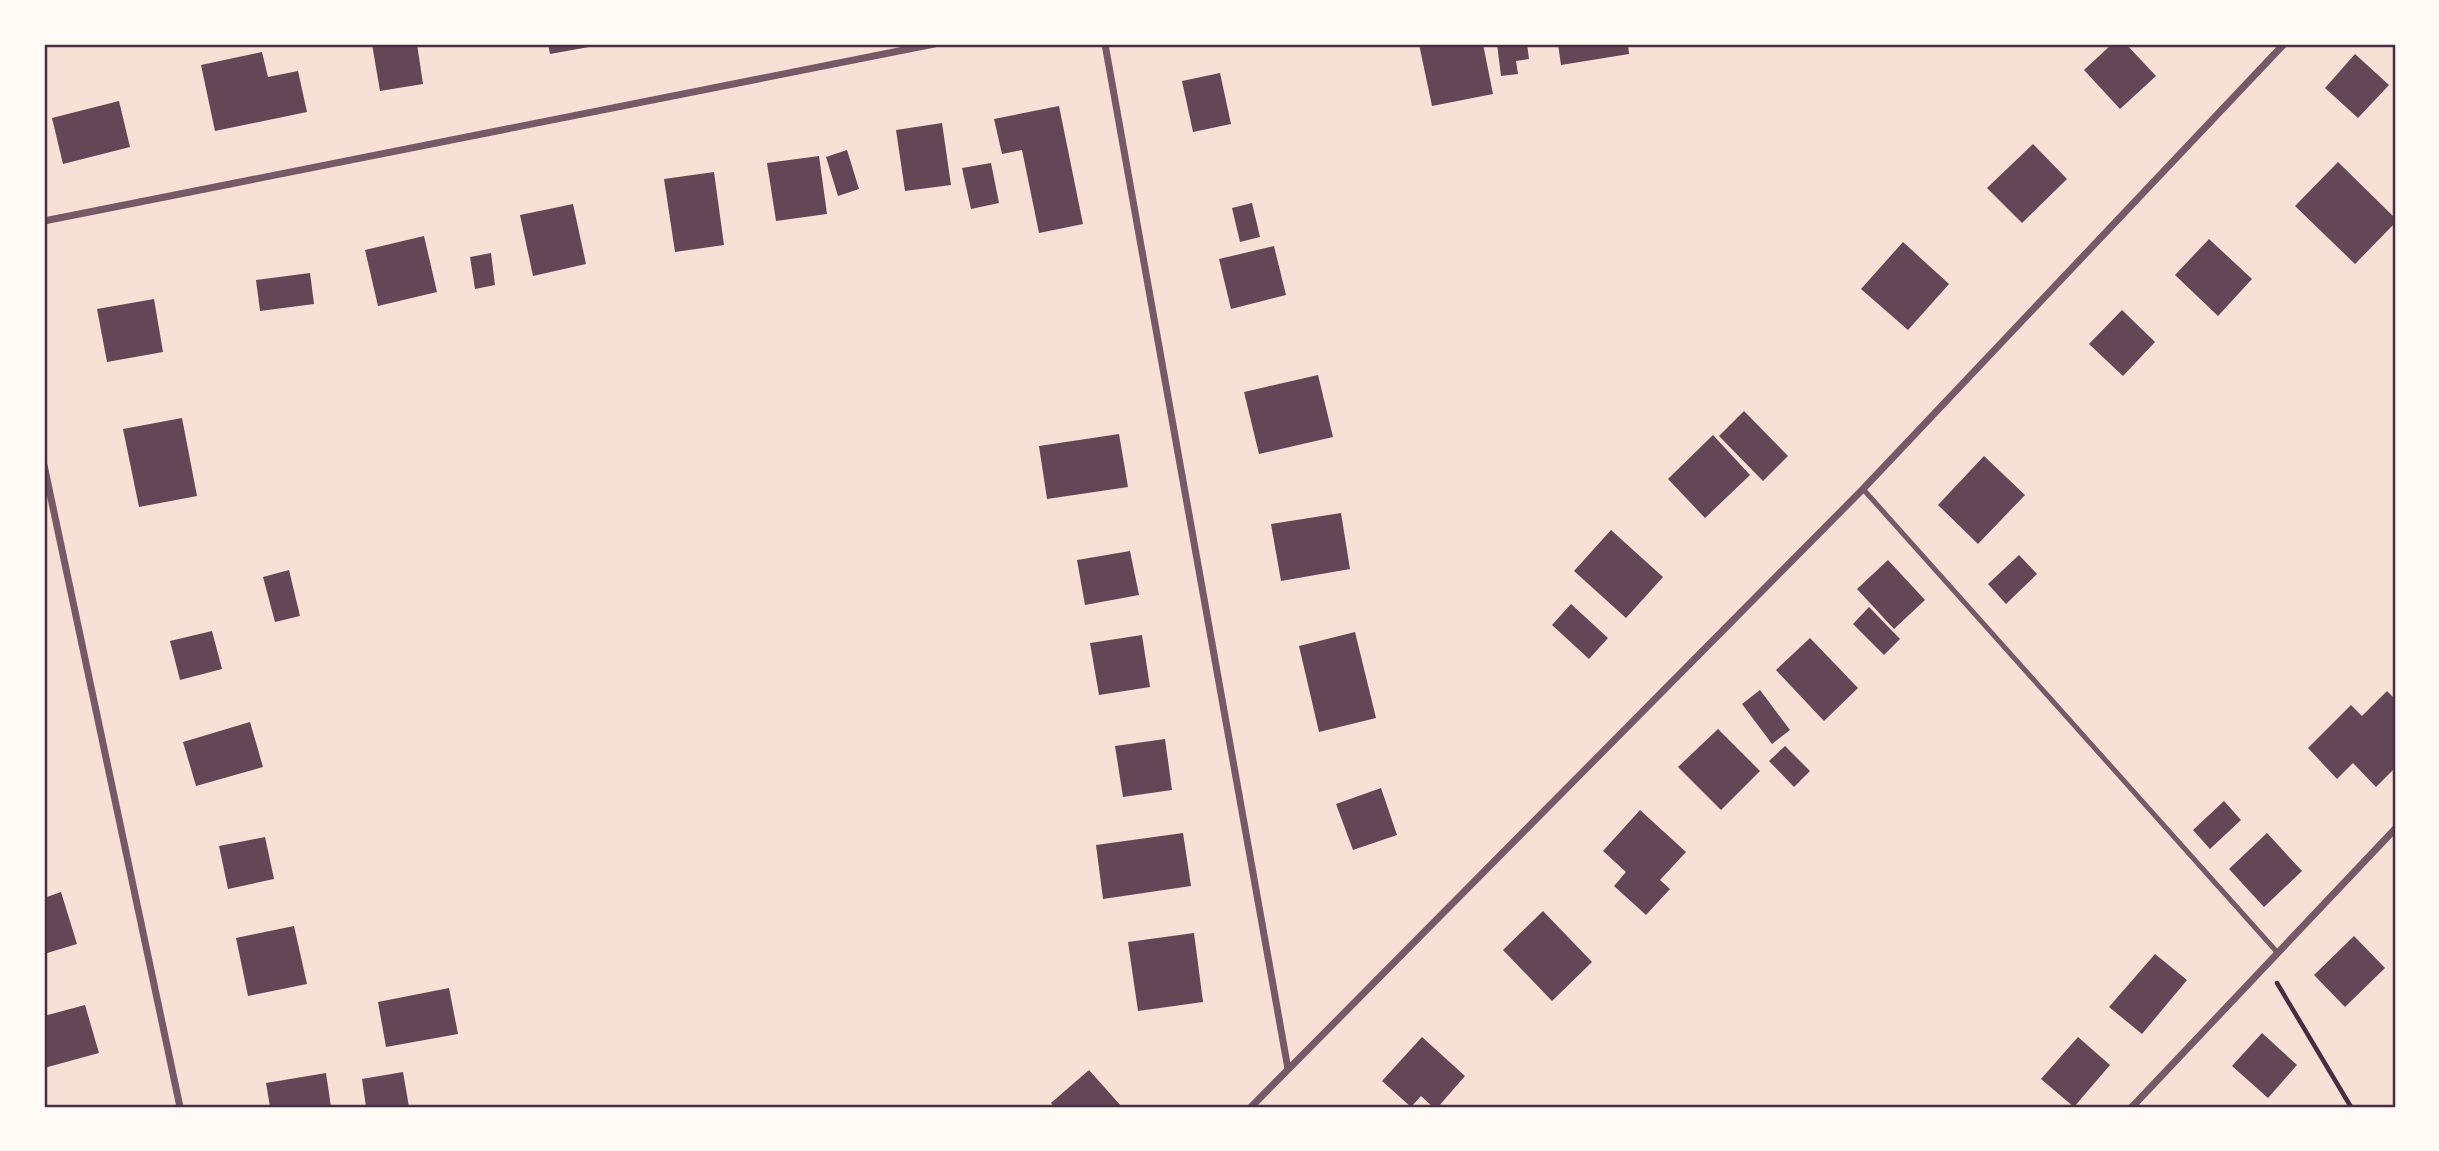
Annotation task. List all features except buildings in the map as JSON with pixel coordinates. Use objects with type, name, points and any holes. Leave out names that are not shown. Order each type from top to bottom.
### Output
[{"type":"street","points":[[44,221],[934,44]]},
{"type":"street","points":[[1105,44],[1288,1069]]},
{"type":"street","points":[[1251,1107],[1863,489],[2284,44]]},
{"type":"street","points":[[44,465],[180,1107]]},
{"type":"street","points":[[2132,1107],[2395,829]]},
{"type":"lane","points":[[1863,489],[2277,952]]},
{"type":"path","points":[[2266,964],[2351,1107]]}]
